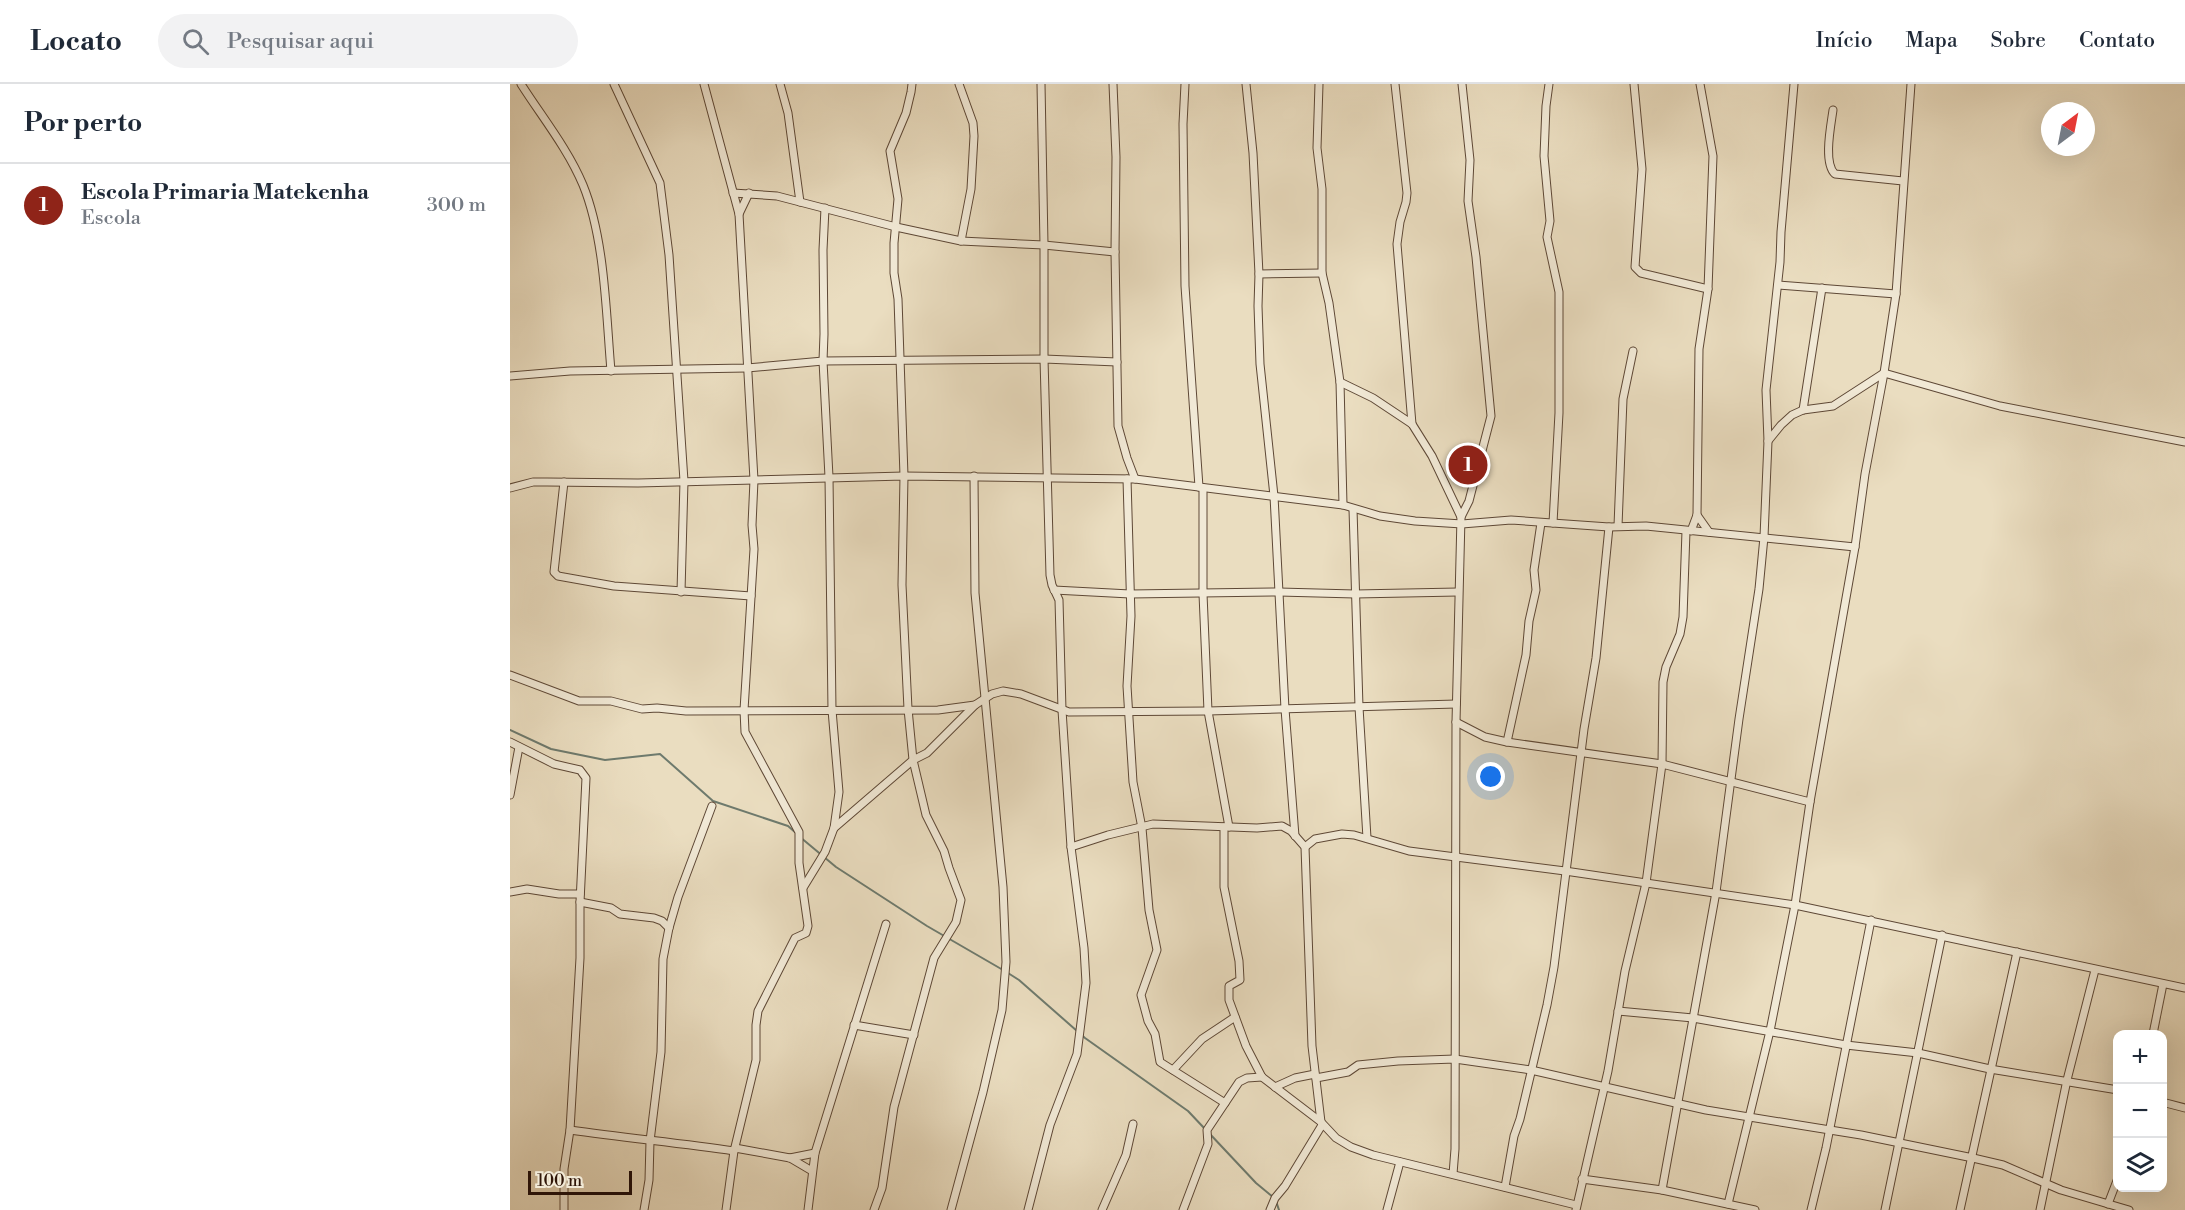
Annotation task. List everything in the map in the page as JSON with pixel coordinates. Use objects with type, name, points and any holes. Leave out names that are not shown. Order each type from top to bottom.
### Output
[{"type":"street","points":[[521,84],[575,170],[588,200],[602,259],[611,370]]},
{"type":"street","points":[[614,84],[660,183],[669,255],[684,481],[681,592]]},
{"type":"street","points":[[704,84],[739,214],[754,480],[745,732],[799,832],[799,863],[808,926],[806,933],[795,938],[758,1011],[756,1059],[735,1149],[726,1210]]},
{"type":"street","points":[[780,84],[788,113],[800,202]]},
{"type":"street","points":[[874,1210],[882,1188],[894,1107],[934,958],[956,922],[961,900],[944,850],[926,815],[913,760],[908,709],[902,585],[904,476],[898,299],[894,273],[898,199],[890,151],[906,113],[912,84]]},
{"type":"street","points":[[959,84],[973,123],[974,136],[971,189],[961,241]]},
{"type":"street","points":[[1028,1210],[1050,1125],[1077,1054],[1086,983],[1083,939],[1071,847],[1062,710],[1059,600],[1050,575],[1044,359],[1041,84]]},
{"type":"street","points":[[1113,84],[1116,157],[1118,426],[1131,479],[1131,616],[1127,686],[1133,782],[1142,828],[1149,910],[1157,950],[1141,995],[1148,1021],[1155,1034],[1158,1059],[1225,1103]]},
{"type":"street","points":[[1185,84],[1183,124],[1185,286],[1201,488],[1208,711],[1227,827],[1224,887],[1239,962],[1239,981],[1228,988],[1229,1000],[1246,1046],[1262,1077],[1321,1123],[1336,1138],[1351,1147],[1400,1162],[1576,1207],[1605,1087],[1625,971],[1646,883],[1662,764],[1663,682],[1666,667],[1680,634],[1688,531],[1697,515],[1699,350],[1707,289],[1713,156],[1700,84]]},
{"type":"street","points":[[1246,84],[1253,153],[1259,274],[1260,364],[1274,496],[1285,709],[1295,836]]},
{"type":"street","points":[[1319,84],[1317,148],[1322,189],[1322,273],[1329,303],[1340,382],[1343,505]]},
{"type":"street","points":[[1395,84],[1407,193],[1397,244],[1412,424]]},
{"type":"street","points":[[1453,1174],[1457,857],[1456,704],[1461,520],[1469,501],[1491,416],[1477,267],[1468,201],[1470,160],[1462,84]]},
{"type":"street","points":[[1549,84],[1544,156],[1550,221],[1547,237],[1558,292],[1559,413],[1553,523]]},
{"type":"street","points":[[1634,84],[1642,169],[1635,267],[1641,273],[1707,289]]},
{"type":"street","points":[[1662,1190],[1716,892],[1759,589],[1764,537],[1768,441],[1766,390],[1778,285],[1794,84]]},
{"type":"street","points":[[1728,1204],[1770,1031],[1795,905],[1810,802],[1884,373],[1896,294],[1911,84]]},
{"type":"street","points":[[1833,110],[1829,147],[1832,171],[1835,174],[1903,181]]},
{"type":"street","points":[[733,193],[800,202],[961,241],[1044,244],[1115,252]]},
{"type":"street","points":[[739,214],[749,194]]},
{"type":"street","points":[[802,888],[825,852],[834,828],[839,792],[832,710],[829,477],[822,361],[825,208]]},
{"type":"street","points":[[1259,274],[1322,273]]},
{"type":"street","points":[[1778,285],[1896,294]]},
{"type":"street","points":[[1803,410],[1822,288]]},
{"type":"street","points":[[1618,526],[1623,399],[1633,351]]},
{"type":"street","points":[[510,376],[570,371],[747,368],[822,361],[899,359],[1044,359],[1117,362]]},
{"type":"street","points":[[1768,441],[1786,420],[1803,410],[1833,406],[1884,373],[2000,406],[2185,442]]},
{"type":"street","points":[[1340,382],[1373,398],[1412,424],[1432,456],[1461,520]]},
{"type":"street","points":[[510,488],[533,482],[638,483],[829,477],[974,476],[1131,479],[1343,505],[1415,521],[1511,520],[1618,526],[1709,532],[1855,547]]},
{"type":"street","points":[[951,1210],[983,1092],[1002,1010],[1005,962],[1003,887],[975,593],[974,476]]},
{"type":"street","points":[[564,482],[555,574],[614,586],[751,596]]},
{"type":"street","points":[[1353,509],[1359,707],[1367,838]]},
{"type":"street","points":[[1697,515],[1709,532]]},
{"type":"street","points":[[1507,742],[1526,655],[1528,621],[1536,590],[1534,570],[1541,523]]},
{"type":"street","points":[[1505,1187],[1514,1136],[1554,968],[1565,871],[1600,626],[1609,527]]},
{"type":"street","points":[[1054,590],[1130,594],[1458,592]]},
{"type":"street","points":[[510,675],[579,701],[611,701],[642,709],[686,711],[938,710],[975,705]]},
{"type":"street","points":[[834,828],[913,760],[927,753],[975,705],[992,694],[1003,691],[1021,694],[1062,710],[1130,712],[1456,704]]},
{"type":"street","points":[[1456,722],[1485,737],[1507,742],[1662,764],[1810,802]]},
{"type":"street","points":[[510,742],[554,764],[580,770],[586,778],[580,894],[580,958],[570,1130],[564,1169],[564,1210]]},
{"type":"street","points":[[510,795],[519,747]]},
{"type":"street","points":[[644,1210],[650,1180],[650,1141],[661,1052],[663,959],[669,928],[712,806]]},
{"type":"street","points":[[1071,847],[1153,824],[1227,827],[1282,826],[1291,831],[1305,846],[1308,954],[1321,1123],[1270,1210]]},
{"type":"street","points":[[1305,846],[1315,839],[1342,834],[1367,838],[1409,851],[1716,892],[1871,920],[2185,988]]},
{"type":"street","points":[[510,892],[527,889],[559,894],[580,894]]},
{"type":"street","points":[[580,902],[603,906],[629,915],[654,918],[662,921],[669,928]]},
{"type":"street","points":[[1811,1210],[1871,920]]},
{"type":"street","points":[[808,1210],[814,1153],[886,924]]},
{"type":"street","points":[[1886,1210],[1942,935]]},
{"type":"street","points":[[1960,1210],[2017,952]]},
{"type":"street","points":[[2040,1210],[2067,1080],[2095,970]]},
{"type":"street","points":[[2154,1030],[2163,984]]},
{"type":"street","points":[[1618,1011],[1694,1018],[1846,1045],[1918,1053],[1990,1069],[2113,1089]]},
{"type":"street","points":[[1173,1070],[1202,1039],[1235,1017]]},
{"type":"street","points":[[854,1025],[914,1035]]},
{"type":"street","points":[[1275,1087],[1295,1078],[1348,1072],[1358,1065],[1455,1059],[1531,1070],[1678,1104],[1973,1158],[2003,1166],[2046,1184],[2113,1207],[2129,1210]]},
{"type":"street","points":[[1183,1210],[1208,1144],[1207,1130],[1239,1082],[1247,1078],[1262,1077]]},
{"type":"street","points":[[2167,1103],[2185,1108]]},
{"type":"street","points":[[1102,1210],[1126,1155],[1133,1124]]},
{"type":"street","points":[[570,1130],[735,1149],[790,1158],[814,1153]]},
{"type":"street","points":[[790,1158],[812,1171]]},
{"type":"street","points":[[1387,1210],[1400,1162]]},
{"type":"street","points":[[1582,1179],[1662,1190],[1755,1210]]},
{"type":"street","points":[[2113,1207],[2116,1192]]},
{"type":"waterway","points":[[510,730],[551,749],[605,760],[660,754],[713,801],[788,826],[796,833]]},
{"type":"waterway","points":[[800,837],[836,867],[927,926],[1003,970]]},
{"type":"waterway","points":[[1008,973],[1085,1038],[1188,1111],[1205,1129]]},
{"type":"waterway","points":[[1209,1133],[1256,1183],[1273,1197]]},
{"type":"waterway","points":[[1276,1201],[1279,1210]]},
{"type":"place","name":"Escola Primaria Matekenha","points":[[1468,465]]}]
